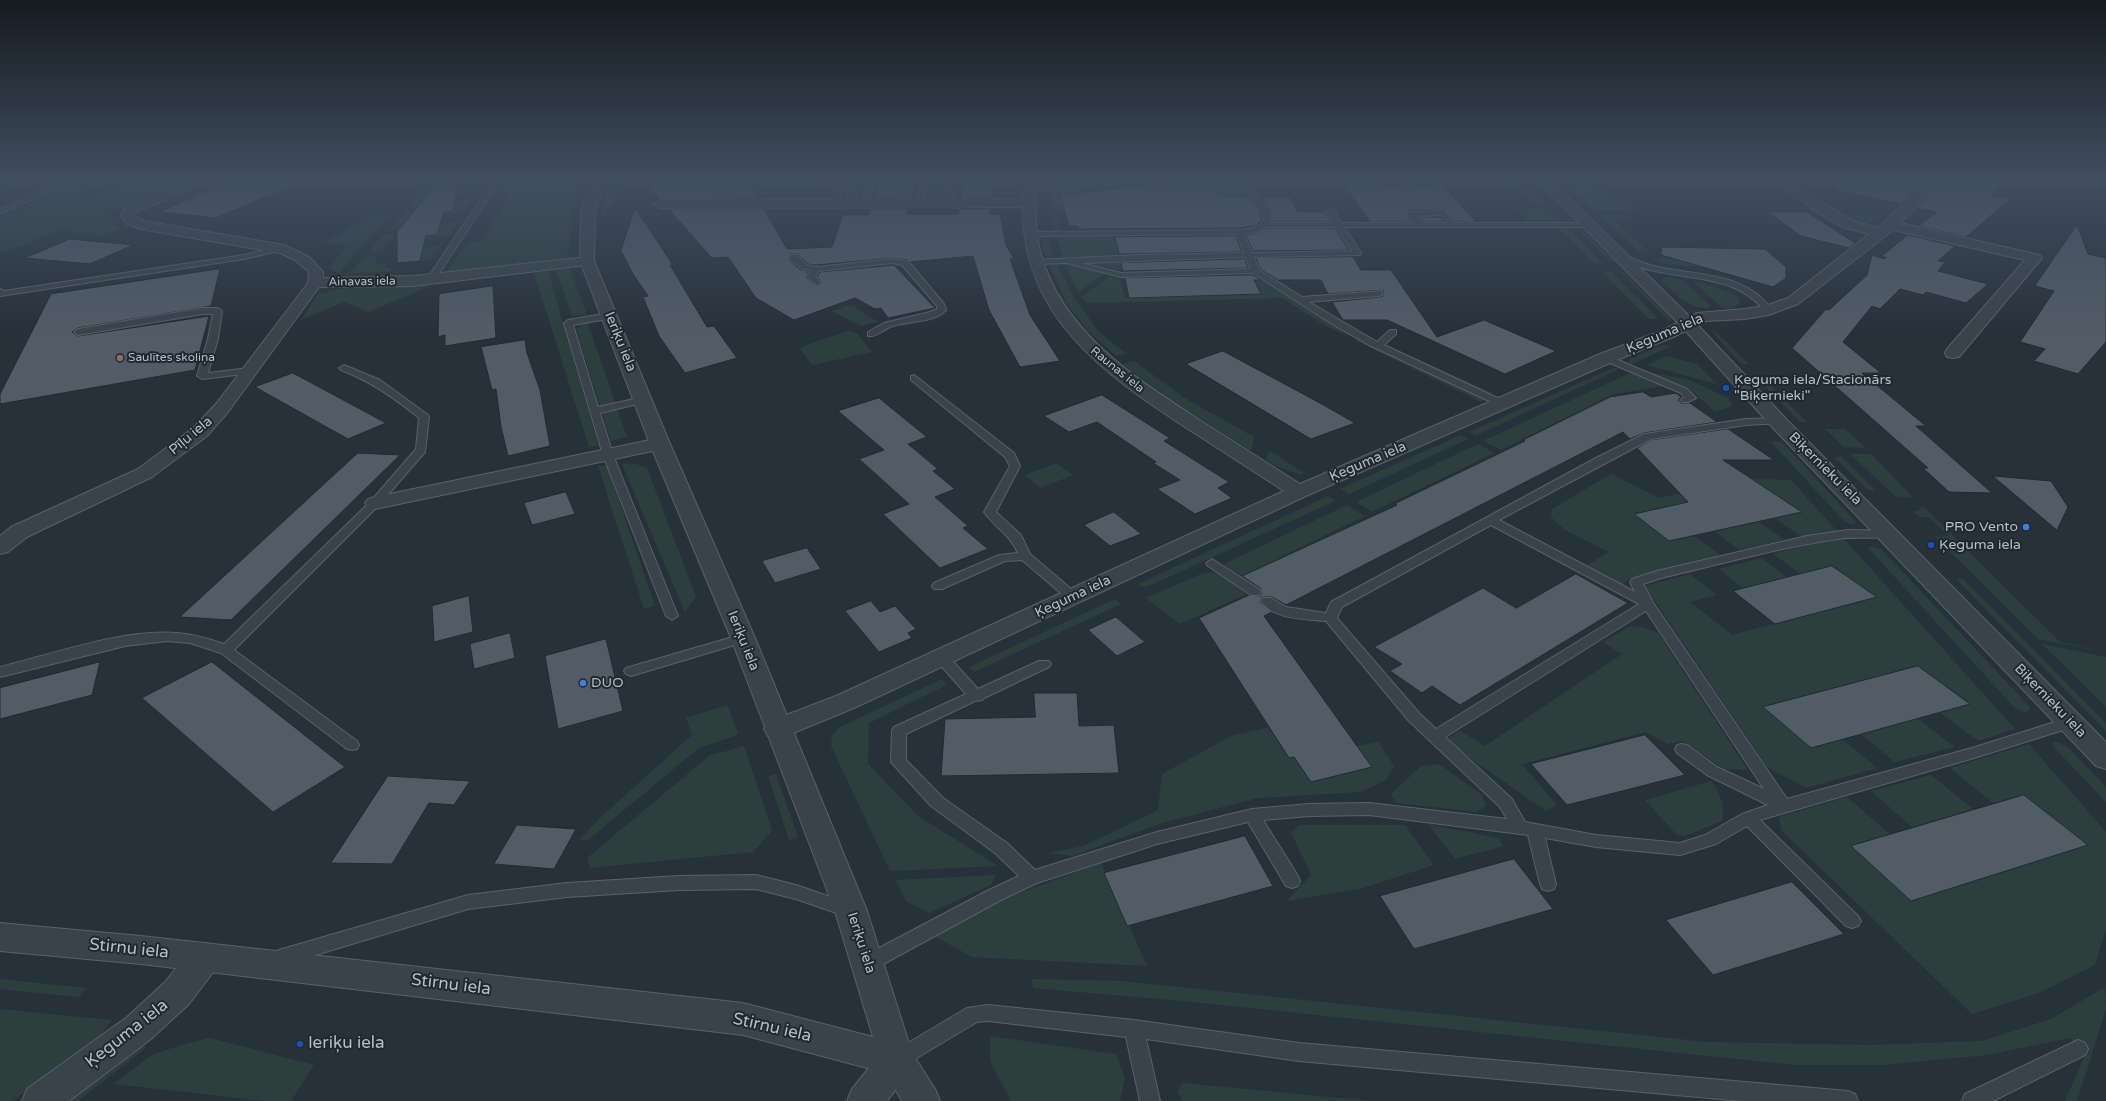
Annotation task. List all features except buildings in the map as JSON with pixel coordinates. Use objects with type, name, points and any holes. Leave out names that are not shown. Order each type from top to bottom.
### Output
[{"type":"street","name":"Ainavas iela","points":[[173,230],[279,248],[308,261],[316,272],[315,283],[431,279],[587,261]]},
{"type":"street","name":"Ieriķu iela","points":[[588,230],[587,261],[660,444],[743,638],[851,911],[897,1060],[922,1101]]},
{"type":"street","name":"Raunas iela","points":[[1031,230],[1036,262],[1053,302],[1080,338],[1105,363],[1141,390],[1299,492]]},
{"type":"street","name":"Biķernieku iela","points":[[1595,230],[1687,323],[1778,421],[2106,759]]},
{"type":"street","name":"Ķeguma iela","points":[[778,729],[845,702],[942,658],[1299,492],[1606,358],[1667,334],[1703,316],[1745,314],[1768,310],[1796,299],[1883,230]]},
{"type":"street","points":[[1892,230],[2035,258],[1953,353]]},
{"type":"street","name":"Pīļu iela","points":[[0,547],[10,535],[145,473],[200,432],[222,408],[315,283]]},
{"type":"street","points":[[376,503],[660,444]]},
{"type":"street","name":"Stirnu iela","points":[[0,937],[262,963],[743,1019],[897,1060]]},
{"type":"street","name":"Ķeguma iela","points":[[40,1101],[139,1028],[177,994],[205,957]]},
{"type":"street","points":[[865,1101],[897,1060]]},
{"type":"lane","points":[[431,279],[464,230]]},
{"type":"lane","points":[[1031,234],[1240,232],[1251,230]]},
{"type":"lane","points":[[1036,262],[1138,257],[1357,253],[1342,230]]},
{"type":"lane","points":[[1240,232],[1256,271],[1300,300],[1378,346],[1502,404]]},
{"type":"lane","points":[[1,296],[244,257],[279,248]]},
{"type":"lane","points":[[793,257],[805,267],[817,269],[893,256],[905,262],[941,306],[942,310],[934,315],[887,324],[871,334]]},
{"type":"lane","points":[[1620,256],[1656,269],[1697,276],[1747,290],[1763,300],[1768,310]]},
{"type":"lane","points":[[1067,261],[1121,275],[1256,271]]},
{"type":"lane","points":[[817,269],[811,276],[817,283]]},
{"type":"lane","points":[[1300,300],[1379,293]]},
{"type":"lane","points":[[78,332],[203,311],[218,311],[213,340],[202,376],[249,371]]},
{"type":"lane","points":[[610,316],[568,323],[608,455],[672,616]]},
{"type":"lane","points":[[1378,346],[1393,332]]},
{"type":"lane","points":[[1606,358],[1684,391],[1691,398],[1685,400]]},
{"type":"lane","points":[[226,650],[376,503],[422,450],[424,416],[391,390],[362,374],[344,368]]},
{"type":"lane","points":[[914,378],[1010,455],[1015,466],[990,512],[997,522],[1017,538],[1025,556],[1073,597]]},
{"type":"lane","points":[[595,411],[643,400]]},
{"type":"lane","points":[[1331,618],[1336,605],[1492,521],[1600,460],[1648,436],[1746,422],[1778,421]]},
{"type":"lane","points":[[1492,521],[1648,604]]},
{"type":"lane","points":[[1783,806],[1648,604],[1636,582],[1657,575],[1807,540],[1848,534],[1887,533]]},
{"type":"lane","points":[[938,586],[1003,558],[1025,556]]},
{"type":"lane","points":[[1212,563],[1255,592]]},
{"type":"lane","points":[[1267,601],[1283,611],[1331,618],[1369,665],[1434,737],[1506,803],[1527,828],[1548,884]]},
{"type":"lane","points":[[1434,737],[1648,604]]},
{"type":"lane","points":[[0,672],[121,642],[168,637],[203,642],[226,650],[352,745]]},
{"type":"lane","points":[[631,671],[743,638]]},
{"type":"lane","points":[[942,658],[977,697]]},
{"type":"lane","points":[[1032,878],[1001,848],[937,802],[898,762],[899,731],[977,697],[1044,664]]},
{"type":"lane","points":[[867,964],[996,895],[1032,878],[1157,838],[1252,815],[1309,810],[1369,809],[1527,828],[1596,841],[1680,849],[1710,840],[1748,818],[1783,806],[1974,753],[2071,722]]},
{"type":"lane","points":[[1682,750],[1712,771],[1783,806]]},
{"type":"lane","points":[[1252,815],[1292,881]]},
{"type":"lane","points":[[1748,818],[1852,921]]},
{"type":"lane","points":[[262,963],[468,902],[567,890],[679,883],[756,882],[796,892],[851,911]]},
{"type":"lane","points":[[897,1060],[974,1014],[988,1012],[1134,1029],[1299,1052],[1848,1101]]},
{"type":"lane","points":[[1134,1029],[1150,1101]]},
{"type":"lane","points":[[1972,1101],[2078,1049]]},
{"type":"green space","points":[[0,230],[60,230],[0,254]]},
{"type":"green space","points":[[64,230],[116,230],[102,236]]},
{"type":"green space","points":[[347,230],[375,230],[339,273],[329,267],[347,246],[324,242]]},
{"type":"green space","points":[[432,230],[453,230],[450,236],[425,239],[426,236]]},
{"type":"green space","points":[[488,230],[571,230],[567,258],[446,272],[469,242],[482,241]]},
{"type":"green space","points":[[1053,230],[1207,230],[1053,232]]},
{"type":"green space","points":[[1560,230],[1570,230],[1602,263],[1594,263]]},
{"type":"green space","points":[[1578,230],[1582,230],[1615,262],[1611,262]]},
{"type":"green space","points":[[1616,230],[1625,230],[1649,252],[1640,253]]},
{"type":"green space","points":[[384,234],[395,234],[381,251],[369,252]]},
{"type":"green space","points":[[1057,235],[1235,235],[1239,243],[1134,251],[1137,256],[1062,258]]},
{"type":"green space","points":[[1046,236],[1054,258],[1046,256],[1041,239]]},
{"type":"green space","points":[[442,245],[431,260],[420,261],[423,248]]},
{"type":"green space","points":[[377,256],[376,265],[387,264],[386,268],[394,268],[390,272],[350,273],[364,257]]},
{"type":"green space","points":[[1240,257],[1242,268],[1125,272],[1087,262],[1136,259]]},
{"type":"green space","points":[[1648,257],[1657,259],[1719,259],[1719,268],[1667,264]]},
{"type":"green space","points":[[1056,262],[1073,296],[1099,332],[1127,354],[1116,356],[1087,330],[1068,306],[1049,265]]},
{"type":"green space","points":[[1063,263],[1067,263],[1105,273],[1079,292]]},
{"type":"green space","points":[[569,266],[587,315],[572,316],[555,267]]},
{"type":"green space","points":[[548,271],[598,445],[589,447],[534,273]]},
{"type":"green space","points":[[1602,272],[1611,272],[1636,297],[1642,299],[1639,299],[1658,319],[1649,319]]},
{"type":"green space","points":[[1621,272],[1624,272],[1671,319],[1669,321]]},
{"type":"green space","points":[[1110,276],[1120,280],[1125,298],[1261,294],[1252,277],[1259,277],[1327,322],[1350,333],[1345,335],[1326,326],[1282,298],[1086,303],[1082,297]]},
{"type":"green space","points":[[1669,277],[1681,280],[1710,305],[1710,308],[1696,307],[1684,301],[1663,282],[1663,278]]},
{"type":"green space","points":[[1693,281],[1729,292],[1739,298],[1739,304],[1733,308],[1722,308]]},
{"type":"green space","points":[[429,286],[369,312],[344,302],[301,320],[318,294],[345,288]]},
{"type":"green space","points":[[847,306],[853,306],[878,322],[861,326],[832,311]]},
{"type":"green space","points":[[587,321],[627,437],[611,441],[576,329]]},
{"type":"green space","points":[[1714,330],[1749,364],[1742,364],[1712,332]]},
{"type":"green space","points":[[848,331],[857,333],[872,352],[812,365],[800,349],[803,346]]},
{"type":"green space","points":[[1359,339],[1486,400],[1481,402],[1355,340]]},
{"type":"green space","points":[[1386,345],[1492,393],[1488,395],[1383,346]]},
{"type":"green space","points":[[1657,346],[1671,346],[1632,364],[1628,362],[1630,359]]},
{"type":"green space","points":[[1667,356],[1697,364],[1717,384],[1647,365]]},
{"type":"green space","points":[[1134,361],[1186,399],[1254,437],[1251,451],[1169,398],[1122,364]]},
{"type":"green space","points":[[1613,368],[1617,368],[1617,370],[1475,436],[1469,432]]},
{"type":"green space","points":[[1649,372],[1689,380],[1729,398],[1732,406],[1715,412],[1691,390]]},
{"type":"green space","points":[[1628,374],[1635,374],[1664,386],[1613,394],[1501,450],[1483,441]]},
{"type":"green space","points":[[1762,383],[1768,383],[1807,422],[1800,422]]},
{"type":"green space","points":[[1825,429],[1845,429],[1866,448],[1844,447]]},
{"type":"green space","points":[[1461,435],[1468,439],[1349,494],[1340,489]]},
{"type":"green space","points":[[1771,442],[1782,442],[1856,522],[1853,525],[1845,522]]},
{"type":"green space","points":[[1478,444],[1494,453],[1372,512],[1356,502]]},
{"type":"green space","points":[[1270,451],[1304,473],[1302,475],[1281,468],[1265,460]]},
{"type":"green space","points":[[1850,454],[1871,454],[1914,498],[1895,496]]},
{"type":"green space","points":[[1834,457],[1842,457],[1875,490],[1868,490]]},
{"type":"green space","points":[[1056,463],[1073,475],[1040,488],[1025,475]]},
{"type":"green space","points":[[622,464],[636,464],[647,468],[696,597],[685,612]]},
{"type":"green space","points":[[598,466],[607,466],[655,606],[644,609]]},
{"type":"green space","points":[[1611,474],[1659,498],[1754,479],[1791,480],[1838,532],[1803,538],[1775,518],[1801,512],[1764,487],[1635,513],[1669,541],[1694,536],[1720,555],[1628,579],[1622,585],[1586,566],[1609,552],[1565,530],[1551,517],[1552,509]]},
{"type":"green space","points":[[1328,496],[1335,501],[1149,586],[1141,587],[1138,584]]},
{"type":"green space","points":[[1347,505],[1365,516],[1242,576],[1224,564]]},
{"type":"green space","points":[[1924,507],[2060,642],[2106,652],[2038,639],[1935,537],[1949,536],[1928,517],[1920,517],[1913,511],[1919,511],[1919,508]]},
{"type":"green space","points":[[1759,522],[1785,540],[1739,550],[1714,531]]},
{"type":"green space","points":[[1845,540],[2015,729],[1978,741],[1939,712],[1970,703],[1918,666],[1764,707],[1811,748],[1842,739],[1877,768],[1806,788],[1767,767],[1645,586],[1690,574],[1717,595],[1690,602],[1732,635],[1876,597],[1832,566],[1801,574],[1773,554],[1812,544]]},
{"type":"green space","points":[[1871,546],[1881,549],[2030,707],[2026,713],[2014,707],[1869,549]]},
{"type":"green space","points":[[1761,558],[1787,577],[1743,588],[1719,569]]},
{"type":"green space","points":[[1211,572],[1221,575],[1247,594],[1180,624],[1146,598],[1203,573]]},
{"type":"green space","points":[[1956,579],[1963,579],[2106,723],[2106,731]]},
{"type":"green space","points":[[1115,599],[1121,604],[974,672],[969,667]]},
{"type":"green space","points":[[1631,626],[1643,627],[1658,633],[1748,770],[1724,769],[1683,741],[1668,744],[1646,732],[1522,764],[1557,805],[1546,811],[1449,743],[1449,737],[1460,731],[1485,746],[1622,654],[1603,642]]},
{"type":"green space","points":[[2042,644],[2106,657],[2106,707]]},
{"type":"green space","points":[[942,679],[946,685],[869,723],[868,764],[918,816],[998,866],[890,871],[831,746],[832,736],[838,728]]},
{"type":"green space","points":[[727,705],[738,733],[734,736],[699,748],[588,840],[579,840],[600,818],[692,735],[686,718]]},
{"type":"green space","points":[[1917,718],[1955,747],[1895,762],[1861,734]]},
{"type":"green space","points":[[1269,727],[1289,758],[1378,742],[1394,766],[1386,780],[1361,792],[1258,798],[1162,823],[1072,856],[1048,853],[1084,846],[1158,810],[1162,774],[1231,736]]},
{"type":"green space","points":[[2054,741],[2067,746],[2106,787],[2106,802],[2052,745]]},
{"type":"green space","points":[[2029,744],[2106,832],[2106,930],[2095,965],[2039,993],[1972,1014],[1781,830],[1779,817],[1847,797],[1891,835],[1852,847],[1911,901],[2088,845],[1994,804],[1950,768]]},
{"type":"green space","points":[[744,746],[772,831],[753,852],[590,868],[587,858],[709,756]]},
{"type":"green space","points":[[1439,764],[1482,795],[1486,806],[1476,812],[1396,803],[1391,794],[1421,766]]},
{"type":"green space","points":[[776,774],[798,837],[789,840],[768,776]]},
{"type":"green space","points":[[1931,775],[1974,810],[1913,828],[1871,791]]},
{"type":"green space","points":[[1711,781],[1717,790],[1723,805],[1722,821],[1685,836],[1677,835],[1645,800]]},
{"type":"green space","points":[[1428,824],[1498,838],[1504,846],[1455,859]]},
{"type":"green space","points":[[1300,825],[1405,825],[1434,865],[1363,888],[1287,901],[1311,875],[1291,832]]},
{"type":"green space","points":[[1101,863],[1147,966],[972,957],[934,936],[1007,898]]},
{"type":"green space","points":[[995,875],[991,885],[929,913],[906,901],[896,880]]},
{"type":"green space","points":[[0,979],[86,988],[78,997],[0,989]]},
{"type":"green space","points":[[1032,979],[1122,981],[1707,1042],[1870,1045],[1982,1041],[2051,1019],[2105,987],[2106,1009],[2077,1101],[2065,1101],[2084,1057],[2070,1038],[1987,1055],[1882,1065],[1795,1065],[1183,1001],[1033,988]]},
{"type":"green space","points":[[0,1009],[112,1020],[101,1035],[13,1101],[0,1101]]},
{"type":"green space","points":[[990,1036],[1116,1054],[1125,1078],[1120,1101],[1011,1101],[990,1061]]},
{"type":"green space","points":[[210,1038],[314,1065],[291,1101],[266,1101],[114,1084],[152,1055],[178,1046]]},
{"type":"green space","points":[[139,1045],[147,1047],[78,1101],[65,1101]]},
{"type":"green space","points":[[1183,1083],[1372,1101],[1183,1101],[1177,1091]]},
{"type":"place","name":"Saulītes skoliņa","points":[[120,358]]},
{"type":"place","name":"Ķeguma iela/Stacionārs \"Biķernieki\"","points":[[1726,388]]},
{"type":"place","name":"PRO Vento","points":[[2026,527]]},
{"type":"place","name":"Ķeguma iela","points":[[1931,545]]},
{"type":"place","name":"DUO","points":[[583,683]]},
{"type":"place","name":"Ieriķu iela","points":[[300,1044]]}]
